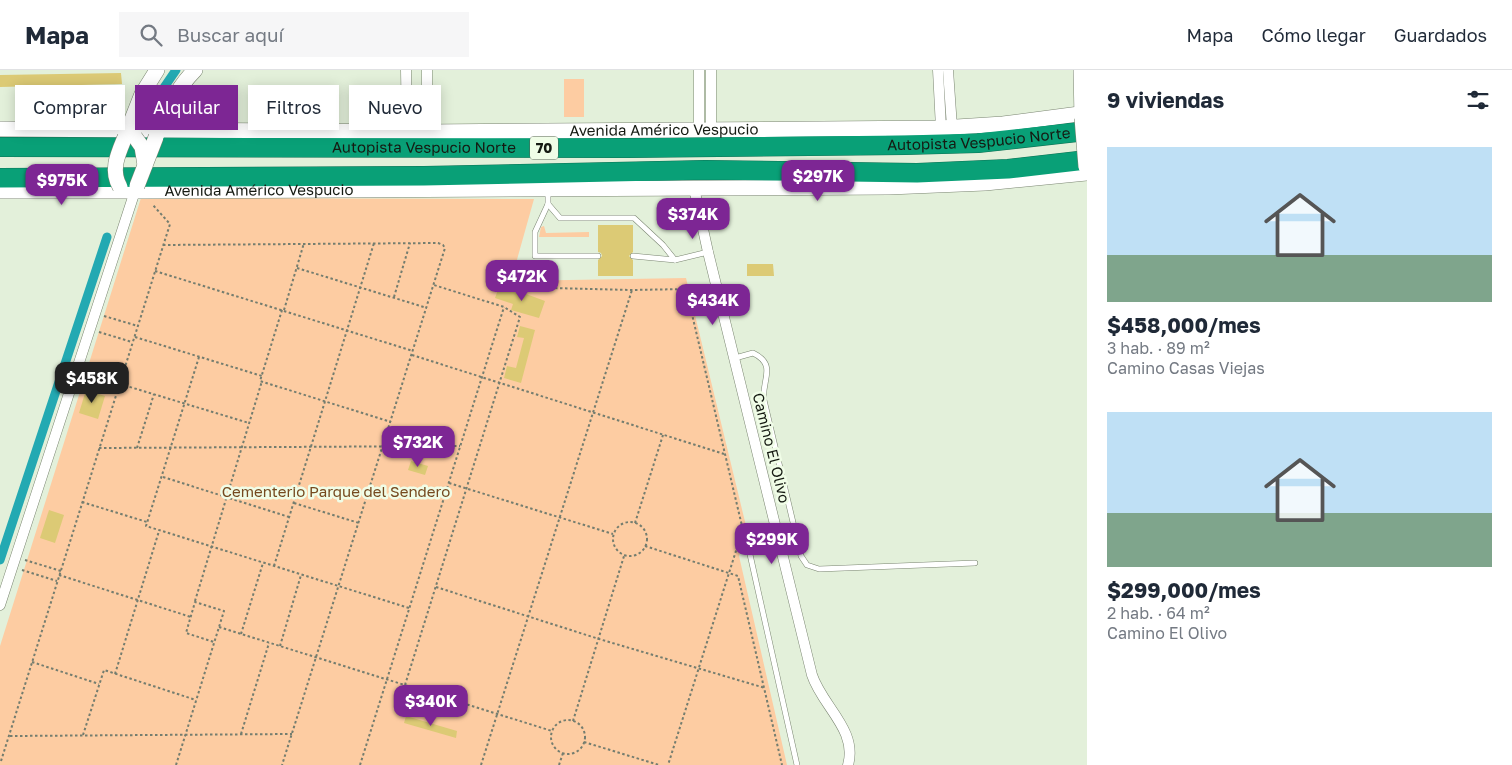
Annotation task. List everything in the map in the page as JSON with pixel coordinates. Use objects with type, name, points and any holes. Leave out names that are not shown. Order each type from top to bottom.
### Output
[{"type":"highway","name":"Autopista Vespucio Norte","points":[[0,147],[627,148],[905,145],[1002,141],[1085,119]]},
{"type":"highway","name":"Autopista Vespucio Norte","points":[[0,178],[424,176],[705,170],[917,173],[1008,169],[1087,169]]},
{"type":"main road","points":[[157,70],[142,94],[129,134],[115,165],[116,177],[130,194],[145,165],[176,92],[184,80],[195,70]]},
{"type":"main road","points":[[1081,70],[1087,169]]},
{"type":"main road","name":"Avenida Américo Vespucio","points":[[0,130],[129,134],[705,130],[946,127],[1085,119]]},
{"type":"main road","points":[[129,134],[142,147],[145,165]]},
{"type":"main road","name":"Avenida Américo Vespucio","points":[[0,191],[130,194],[937,185],[1032,179],[1087,169]]},
{"type":"street","points":[[406,70],[407,132]]},
{"type":"street","points":[[427,70],[427,132]]},
{"type":"street","points":[[699,70],[699,95],[705,130]]},
{"type":"street","points":[[705,130],[711,94],[711,70]]},
{"type":"street","points":[[938,70],[946,127]]},
{"type":"street","points":[[946,127],[948,70]]},
{"type":"street","points":[[699,95],[711,94]]},
{"type":"street","name":"Camino El Olivo","points":[[694,188],[812,675],[818,690],[848,738],[850,753],[848,765]]},
{"type":"street","points":[[0,605],[90,330],[130,194]]},
{"type":"lane","points":[[548,189],[548,204],[535,232],[535,256],[598,256]]},
{"type":"lane","points":[[548,204],[560,218],[634,218],[676,260]]},
{"type":"lane","points":[[633,256],[676,260],[708,252]]},
{"type":"lane","points":[[734,359],[753,353],[761,357],[766,365],[768,375],[763,390],[764,400],[801,556],[808,565],[819,569],[975,563]]},
{"type":"lane","points":[[750,550],[797,765]]},
{"type":"path","points":[[4,764],[0,761],[170,224],[153,204],[130,194]]},
{"type":"path","points":[[163,245],[304,243],[438,243],[444,245],[444,252],[427,308],[282,765]]},
{"type":"path","points":[[214,642],[186,633],[262,381],[260,381],[304,243]]},
{"type":"path","points":[[274,566],[374,243]]},
{"type":"path","points":[[394,297],[410,243]]},
{"type":"path","points":[[297,268],[427,308]]},
{"type":"path","points":[[155,270],[413,351]]},
{"type":"path","points":[[405,685],[520,317],[504,307],[434,285]]},
{"type":"path","points":[[550,288],[686,289],[742,532],[668,765]]},
{"type":"path","points":[[481,765],[632,290]]},
{"type":"path","points":[[360,765],[504,307]]},
{"type":"path","points":[[95,313],[138,326]]},
{"type":"path","points":[[90,330],[132,342]]},
{"type":"path","points":[[134,336],[262,376]]},
{"type":"path","points":[[412,355],[724,454]]},
{"type":"path","points":[[199,357],[146,526],[409,608]]},
{"type":"path","points":[[262,381],[391,422]]},
{"type":"path","points":[[120,384],[249,423]]},
{"type":"path","points":[[137,448],[154,394]]},
{"type":"path","points":[[636,523],[663,435]]},
{"type":"path","points":[[99,448],[460,446]]},
{"type":"path","points":[[162,477],[289,517]]},
{"type":"path","points":[[449,483],[613,534]]},
{"type":"path","points":[[82,502],[148,522]]},
{"type":"path","points":[[294,503],[359,523]]},
{"type":"path","points":[[626,522],[636,523],[644,530],[647,540],[639,554],[624,556],[615,548],[613,534],[626,522]]},
{"type":"path","points":[[115,674],[159,530]]},
{"type":"path","points":[[645,546],[738,576],[782,765]]},
{"type":"path","points":[[573,721],[624,556]]},
{"type":"path","points":[[16,557],[61,571]]},
{"type":"path","points":[[241,634],[263,562]]},
{"type":"path","points":[[12,567],[57,582]]},
{"type":"path","points":[[280,646],[302,574]]},
{"type":"path","points":[[59,575],[191,617]]},
{"type":"path","points":[[436,587],[599,639],[765,688]]},
{"type":"path","points":[[176,765],[224,611],[195,602]]},
{"type":"path","points":[[219,627],[552,731]]},
{"type":"path","points":[[241,734],[269,643]]},
{"type":"path","points":[[32,662],[100,684]]},
{"type":"path","points":[[83,735],[104,670],[196,700]]},
{"type":"path","points":[[573,721],[582,728],[585,737],[584,742],[575,752],[563,753],[554,746],[552,731],[559,723],[573,721]]},
{"type":"path","points":[[9,736],[292,734]]},
{"type":"path","points":[[584,742],[658,765]]},
{"type":"path","points":[[559,765],[563,753]]},
{"type":"green space","points":[[564,79],[584,79],[584,117],[564,117]]},
{"type":"green space","name":"Cementerio Parque del Sendero","points":[[141,198],[534,199],[511,281],[686,278],[747,530],[739,556],[787,765],[0,765],[0,646]]},
{"type":"green space","points":[[544,226],[546,233],[589,232],[589,237],[539,237],[541,227]]},
{"type":"building","points":[[121,73],[122,84],[15,85],[15,87],[0,87],[0,75]]},
{"type":"building","points":[[598,225],[633,225],[633,252],[629,256],[633,260],[633,276],[598,276],[598,260],[602,256],[598,252]]},
{"type":"building","points":[[747,264],[773,264],[774,276],[747,276]]},
{"type":"building","points":[[499,287],[517,293],[518,291],[545,301],[539,318],[511,310],[513,304],[495,298]]},
{"type":"building","points":[[520,326],[535,330],[521,383],[504,378],[507,366],[516,368],[524,338],[517,337]]},
{"type":"building","points":[[86,390],[105,396],[98,419],[79,413]]},
{"type":"building","points":[[411,461],[428,466],[425,475],[408,470]]},
{"type":"building","points":[[49,510],[64,515],[55,543],[40,538]]},
{"type":"building","points":[[406,716],[457,731],[456,738],[404,723]]},
{"type":"waterway","points":[[166,85],[176,70]]},
{"type":"waterway","points":[[0,560],[107,237]]}]
